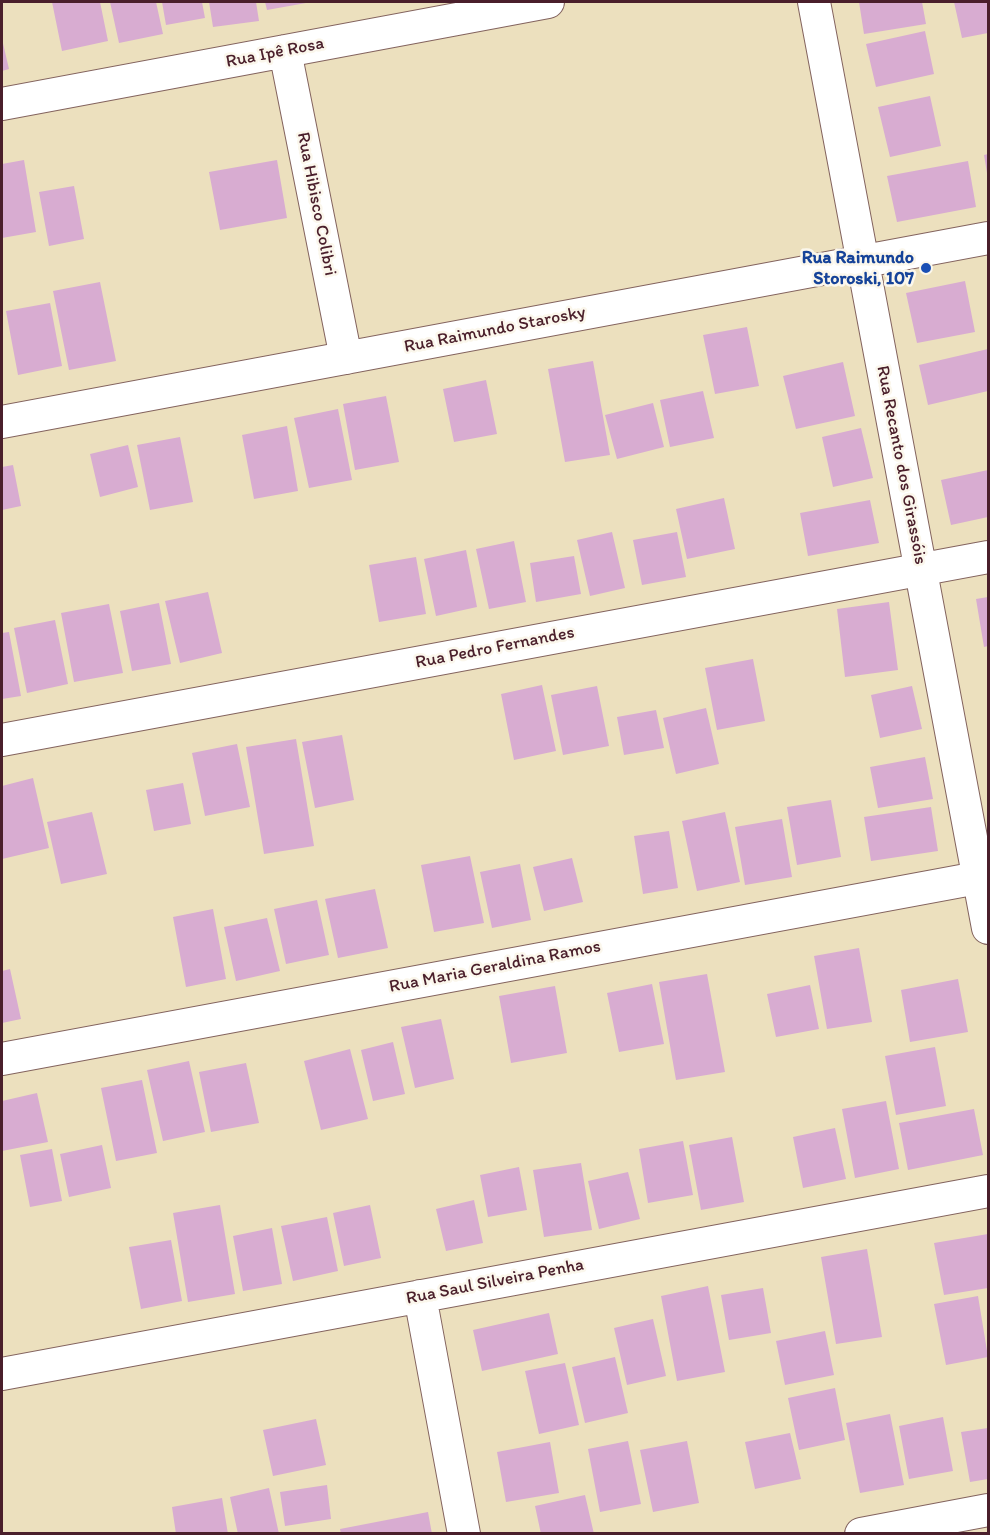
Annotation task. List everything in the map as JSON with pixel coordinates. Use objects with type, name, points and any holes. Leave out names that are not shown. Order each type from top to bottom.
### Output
[{"type":"street","name":"Rua Ipê Rosa","points":[[2,104],[548,2]]},
{"type":"street","name":"Rua Recanto dos Girassóis","points":[[814,2],[921,569],[984,876],[988,928]]},
{"type":"street","name":"Rua Hibisco Colibri","points":[[285,51],[346,358]]},
{"type":"street","name":"Rua Raimundo Starosky","points":[[2,422],[988,238]]},
{"type":"street","name":"Rua Pedro Fernandes","points":[[2,740],[988,557]]},
{"type":"street","name":"Rua Maria Geraldina Ramos","points":[[2,1059],[984,876]]},
{"type":"street","name":"Rua Saul Silveira Penha","points":[[2,1374],[988,1191]]},
{"type":"street","points":[[420,1296],[464,1533]]},
{"type":"street","points":[[861,1533],[988,1510]]},
{"type":"building","points":[[52,2],[100,2],[108,41],[62,51]]},
{"type":"building","points":[[110,2],[156,2],[163,34],[119,43]]},
{"type":"building","points":[[162,2],[202,2],[205,18],[166,25]]},
{"type":"building","points":[[209,2],[256,2],[259,21],[213,27]]},
{"type":"building","points":[[265,2],[306,2],[306,3],[267,10]]},
{"type":"building","points":[[859,2],[922,2],[926,24],[864,34]]},
{"type":"building","points":[[954,2],[988,2],[988,33],[962,38]]},
{"type":"building","points":[[925,31],[934,74],[876,87],[866,44]]},
{"type":"building","points":[[2,39],[9,69],[2,71]]},
{"type":"building","points":[[930,96],[941,146],[890,157],[878,107]]},
{"type":"building","points":[[988,154],[988,173],[987,173],[984,155]]},
{"type":"building","points":[[24,160],[36,232],[2,238],[2,164]]},
{"type":"building","points":[[277,160],[287,218],[220,230],[209,172]]},
{"type":"building","points":[[968,161],[976,207],[897,222],[887,176]]},
{"type":"building","points":[[74,186],[84,239],[49,246],[39,192]]},
{"type":"building","points":[[965,281],[975,332],[917,343],[906,293]]},
{"type":"building","points":[[100,282],[116,361],[69,370],[53,291]]},
{"type":"building","points":[[50,303],[62,366],[18,375],[6,311]]},
{"type":"building","points":[[747,327],[759,386],[715,394],[703,335]]},
{"type":"building","points":[[988,349],[988,391],[928,405],[919,365]]},
{"type":"building","points":[[593,361],[610,455],[565,462],[548,369]]},
{"type":"building","points":[[843,362],[855,416],[796,429],[783,376]]},
{"type":"building","points":[[486,380],[497,434],[454,442],[443,389]]},
{"type":"building","points":[[703,391],[714,438],[670,447],[660,400]]},
{"type":"building","points":[[386,396],[399,462],[355,470],[343,404]]},
{"type":"building","points":[[653,403],[664,447],[617,459],[605,415]]},
{"type":"building","points":[[338,409],[352,480],[309,488],[294,418]]},
{"type":"building","points":[[287,426],[298,491],[254,499],[242,435]]},
{"type":"building","points":[[861,428],[873,478],[833,487],[822,437]]},
{"type":"building","points":[[180,437],[193,502],[150,510],[137,445]]},
{"type":"building","points":[[128,445],[138,487],[100,497],[90,454]]},
{"type":"building","points":[[13,465],[21,506],[2,510],[2,467]]},
{"type":"building","points":[[988,470],[988,517],[951,525],[941,480]]},
{"type":"building","points":[[724,498],[735,549],[687,559],[676,509]]},
{"type":"building","points":[[870,500],[879,543],[808,556],[800,513]]},
{"type":"building","points":[[612,532],[625,588],[590,596],[577,540]]},
{"type":"building","points":[[677,532],[686,577],[642,585],[633,540]]},
{"type":"building","points":[[514,541],[526,602],[489,609],[476,549]]},
{"type":"building","points":[[466,550],[477,607],[436,616],[424,559]]},
{"type":"building","points":[[574,556],[581,594],[536,602],[530,563]]},
{"type":"building","points":[[416,557],[426,614],[379,622],[369,565]]},
{"type":"building","points":[[208,592],[222,653],[180,663],[165,601]]},
{"type":"building","points":[[988,597],[988,646],[984,647],[976,599]]},
{"type":"building","points":[[889,602],[898,670],[845,677],[837,609]]},
{"type":"building","points":[[159,603],[171,664],[132,671],[120,611]]},
{"type":"building","points":[[109,604],[123,673],[74,682],[61,613]]},
{"type":"building","points":[[55,620],[68,684],[27,693],[14,628]]},
{"type":"building","points":[[9,632],[21,696],[2,699],[2,633]]},
{"type":"building","points":[[753,659],[765,721],[717,730],[705,668]]},
{"type":"building","points":[[542,685],[556,751],[514,760],[501,694]]},
{"type":"building","points":[[597,686],[609,746],[563,755],[551,695]]},
{"type":"building","points":[[912,686],[922,729],[880,738],[871,695]]},
{"type":"building","points":[[706,708],[719,764],[676,774],[663,718]]},
{"type":"building","points":[[656,710],[664,748],[624,755],[617,717]]},
{"type":"building","points":[[342,735],[354,800],[315,808],[302,742]]},
{"type":"building","points":[[296,739],[314,846],[264,854],[246,747]]},
{"type":"building","points":[[237,744],[250,807],[205,816],[192,753]]},
{"type":"building","points":[[925,757],[933,799],[878,808],[870,767]]},
{"type":"building","points":[[33,778],[49,848],[2,859],[2,786]]},
{"type":"building","points":[[183,783],[191,824],[154,831],[146,790]]},
{"type":"building","points":[[831,800],[841,857],[797,865],[787,807]]},
{"type":"building","points":[[931,807],[938,851],[871,861],[864,817]]},
{"type":"building","points":[[92,812],[107,874],[61,884],[47,822]]},
{"type":"building","points":[[725,812],[740,882],[697,891],[682,821]]},
{"type":"building","points":[[782,819],[792,877],[745,885],[735,827]]},
{"type":"building","points":[[669,831],[678,888],[643,894],[634,836]]},
{"type":"building","points":[[470,856],[484,923],[434,932],[421,865]]},
{"type":"building","points":[[572,858],[583,902],[544,911],[533,867]]},
{"type":"building","points":[[520,864],[531,920],[492,928],[480,872]]},
{"type":"building","points":[[375,889],[388,948],[338,958],[325,899]]},
{"type":"building","points":[[317,900],[329,955],[286,964],[274,909]]},
{"type":"building","points":[[213,909],[226,979],[186,987],[173,917]]},
{"type":"building","points":[[267,918],[280,971],[236,981],[224,927]]},
{"type":"building","points":[[859,948],[872,1022],[827,1029],[814,956]]},
{"type":"building","points":[[10,969],[21,1019],[2,1023],[2,971]]},
{"type":"building","points":[[707,974],[725,1072],[676,1080],[659,982]]},
{"type":"building","points":[[958,979],[968,1032],[910,1042],[901,990]]},
{"type":"building","points":[[652,984],[664,1044],[619,1052],[607,993]]},
{"type":"building","points":[[810,985],[819,1029],[776,1037],[767,994]]},
{"type":"building","points":[[555,986],[567,1053],[511,1063],[499,996]]},
{"type":"building","points":[[441,1019],[454,1079],[415,1088],[401,1027]]},
{"type":"building","points":[[393,1042],[405,1094],[373,1101],[361,1050]]},
{"type":"building","points":[[935,1047],[946,1106],[896,1115],[885,1056]]},
{"type":"building","points":[[350,1049],[368,1119],[321,1130],[304,1061]]},
{"type":"building","points":[[189,1061],[205,1132],[163,1141],[147,1070]]},
{"type":"building","points":[[246,1063],[259,1123],[211,1132],[199,1072]]},
{"type":"building","points":[[142,1080],[157,1153],[116,1161],[101,1088]]},
{"type":"building","points":[[37,1093],[48,1142],[2,1151],[2,1101]]},
{"type":"building","points":[[886,1101],[899,1169],[855,1178],[842,1109]]},
{"type":"building","points":[[974,1109],[983,1155],[908,1170],[899,1123]]},
{"type":"building","points":[[835,1128],[846,1179],[803,1188],[793,1137]]},
{"type":"building","points":[[732,1137],[744,1202],[701,1210],[689,1145]]},
{"type":"building","points":[[683,1141],[693,1195],[648,1203],[639,1149]]},
{"type":"building","points":[[102,1145],[111,1188],[69,1197],[60,1154]]},
{"type":"building","points":[[52,1149],[62,1201],[30,1207],[20,1155]]},
{"type":"building","points":[[581,1163],[592,1230],[544,1237],[533,1170]]},
{"type":"building","points":[[519,1167],[527,1210],[488,1217],[480,1175]]},
{"type":"building","points":[[628,1172],[640,1219],[599,1229],[588,1181]]},
{"type":"building","points":[[474,1200],[483,1243],[446,1251],[436,1209]]},
{"type":"building","points":[[220,1205],[235,1294],[188,1302],[173,1213]]},
{"type":"building","points":[[370,1205],[381,1258],[344,1266],[333,1213]]},
{"type":"building","points":[[327,1217],[338,1271],[293,1281],[281,1226]]},
{"type":"building","points":[[272,1228],[282,1284],[243,1291],[233,1236]]},
{"type":"building","points":[[988,1234],[988,1288],[944,1295],[934,1243]]},
{"type":"building","points":[[171,1240],[182,1301],[141,1309],[129,1247]]},
{"type":"building","points":[[867,1249],[882,1337],[836,1344],[821,1257]]},
{"type":"building","points":[[708,1286],[725,1372],[677,1381],[661,1296]]},
{"type":"building","points":[[763,1288],[771,1333],[729,1340],[721,1295]]},
{"type":"building","points":[[978,1296],[988,1357],[946,1365],[934,1304]]},
{"type":"building","points":[[549,1313],[558,1354],[482,1371],[473,1330]]},
{"type":"building","points":[[653,1319],[666,1376],[627,1385],[614,1328]]},
{"type":"building","points":[[825,1331],[834,1375],[785,1385],[776,1341]]},
{"type":"building","points":[[615,1357],[628,1413],[585,1423],[572,1367]]},
{"type":"building","points":[[565,1363],[579,1425],[539,1434],[525,1371]]},
{"type":"building","points":[[835,1388],[845,1440],[799,1450],[788,1398]]},
{"type":"building","points":[[890,1414],[904,1485],[860,1493],[846,1423]]},
{"type":"building","points":[[943,1417],[953,1471],[909,1479],[899,1426]]},
{"type":"building","points":[[316,1419],[326,1465],[273,1476],[263,1430]]},
{"type":"building","points":[[988,1428],[988,1479],[970,1482],[961,1432]]},
{"type":"building","points":[[790,1433],[801,1479],[755,1489],[745,1442]]},
{"type":"building","points":[[628,1441],[641,1504],[600,1512],[588,1449]]},
{"type":"building","points":[[687,1441],[699,1503],[653,1512],[640,1450]]},
{"type":"building","points":[[550,1442],[559,1493],[506,1502],[497,1452]]},
{"type":"building","points":[[327,1485],[331,1519],[285,1526],[280,1492]]},
{"type":"building","points":[[269,1488],[279,1534],[238,1534],[230,1497]]},
{"type":"building","points":[[585,1495],[594,1534],[541,1534],[535,1506]]},
{"type":"building","points":[[222,1498],[228,1534],[176,1534],[172,1507]]},
{"type":"building","points":[[428,1512],[432,1534],[341,1534],[340,1529]]},
{"type":"place","name":"Rua Raimundo Storoski, 107","points":[[926,268]]}]
